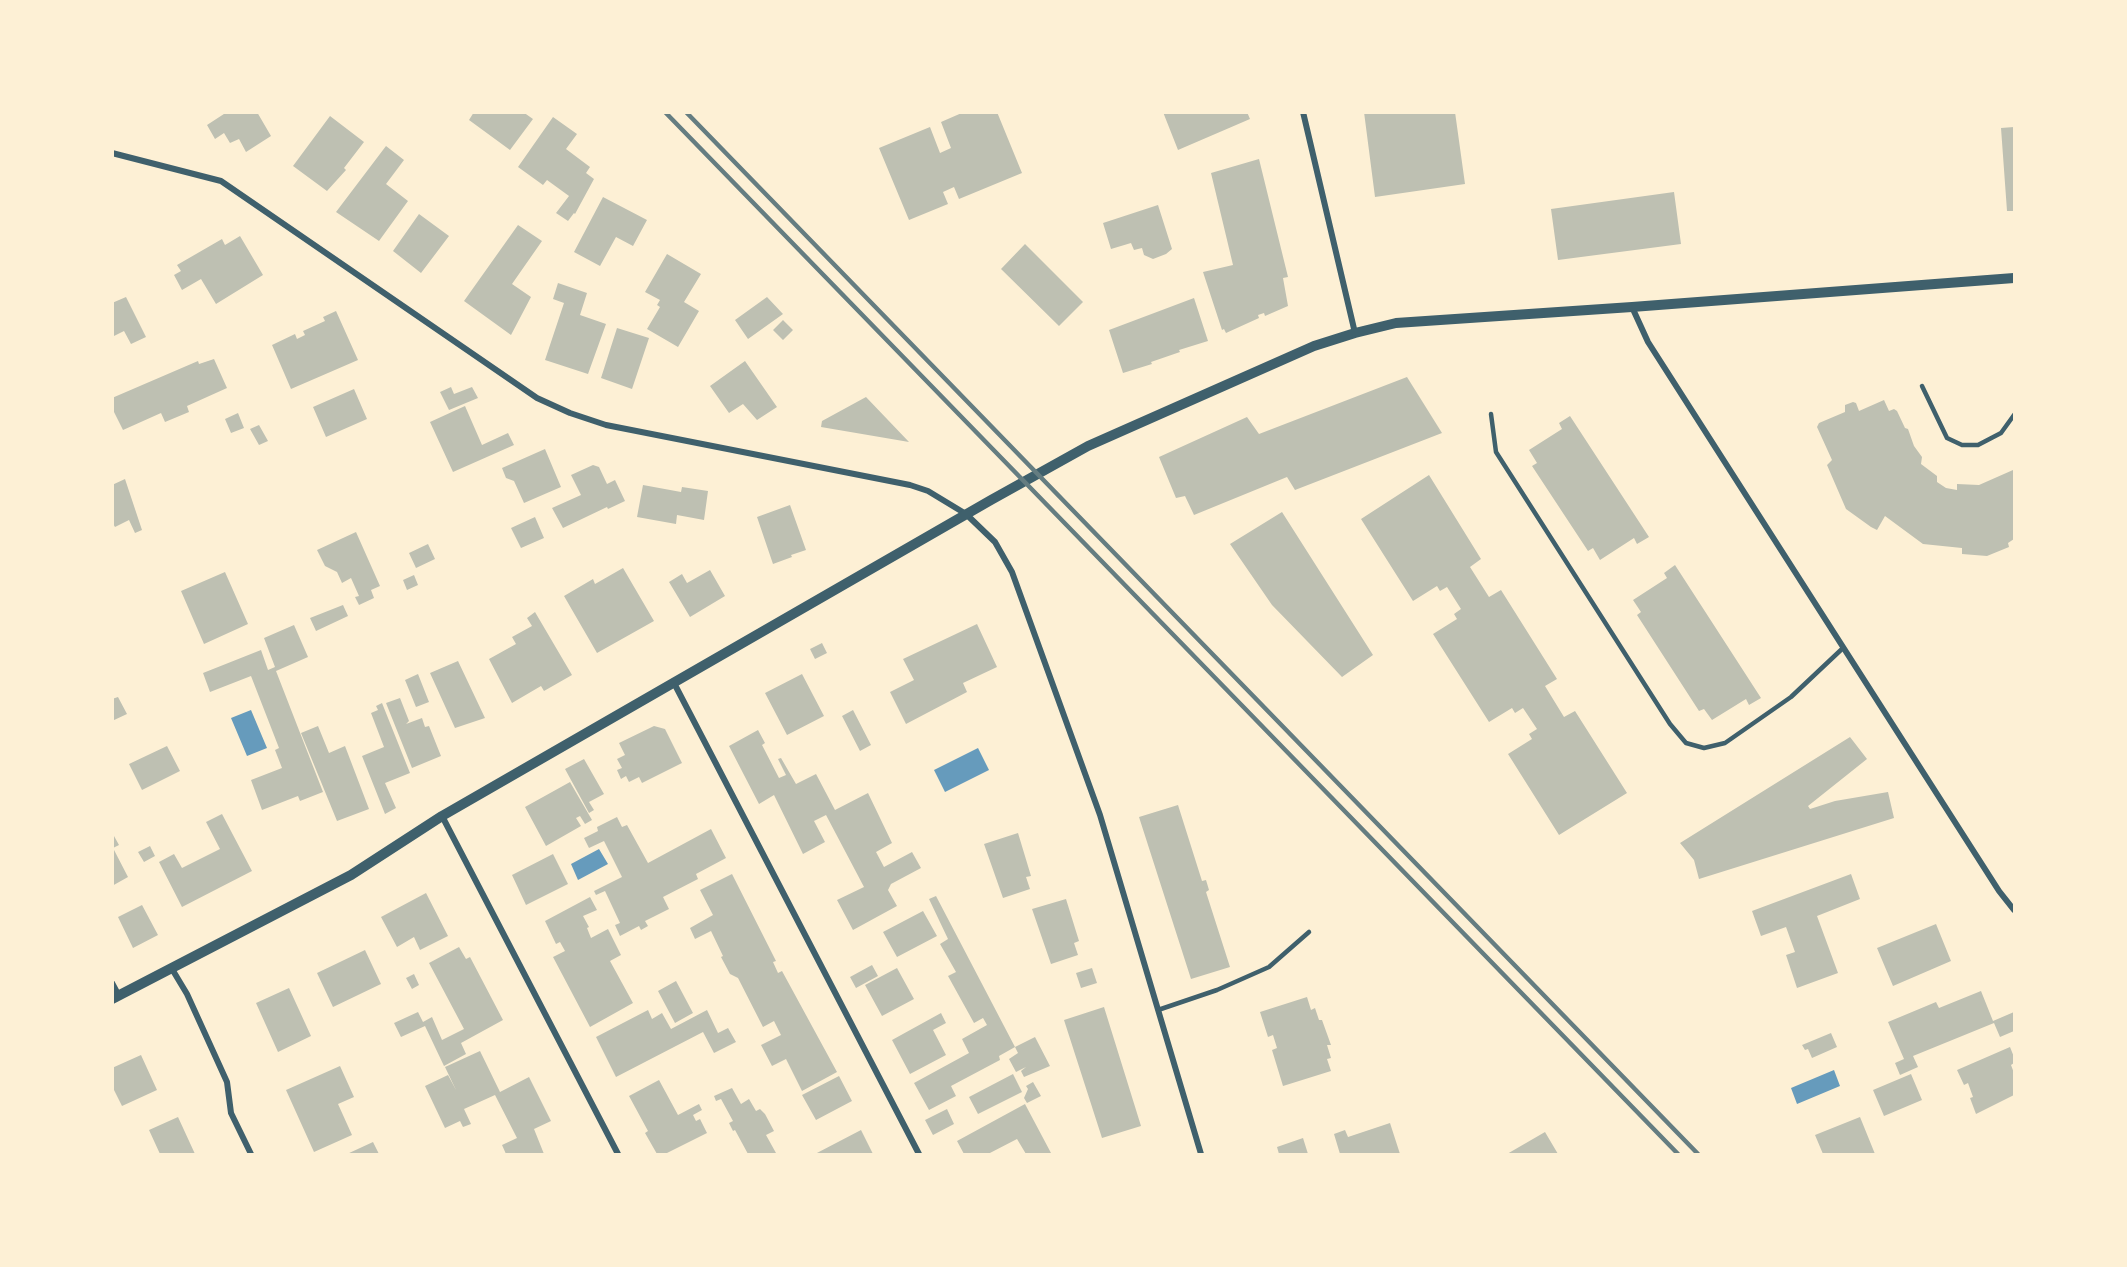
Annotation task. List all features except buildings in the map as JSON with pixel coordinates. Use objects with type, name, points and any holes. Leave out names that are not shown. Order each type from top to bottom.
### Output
[{"type":"street","points":[[1303,112],[1355,333]]},
{"type":"street","points":[[112,153],[221,181],[537,398],[570,413],[606,425],[910,485],[928,491],[966,514],[995,542],[1012,572],[1100,815],[1201,1155]]},
{"type":"street","points":[[112,983],[116,997],[316,895],[442,816],[1088,446],[1305,350],[1355,333],[1396,323],[1632,308],[2014,278]]},
{"type":"street","points":[[1632,308],[1643,334],[1999,891],[2014,910]]},
{"type":"street","points":[[674,683],[920,1155]]},
{"type":"street","points":[[442,816],[618,1155]]},
{"type":"street","points":[[172,969],[228,1082],[231,1113],[251,1155]]},
{"type":"lane","points":[[1922,386],[1947,438],[1962,445],[1978,446],[2001,433],[2014,415]]},
{"type":"lane","points":[[1491,414],[1496,452],[1670,724],[1686,743],[1704,748],[1725,743],[1791,697],[1843,648]]},
{"type":"lane","points":[[1158,1010],[1217,990],[1269,967],[1309,932]]},
{"type":"water","points":[[251,710],[267,748],[247,756],[231,718]]},
{"type":"water","points":[[978,748],[989,770],[945,792],[934,770]]},
{"type":"water","points":[[599,849],[608,864],[578,880],[571,864]]},
{"type":"water","points":[[1834,1070],[1840,1086],[1797,1104],[1791,1088]]},
{"type":"railway","points":[[665,112],[1678,1154]]},
{"type":"railway","points":[[686,112],[1698,1154]]}]
